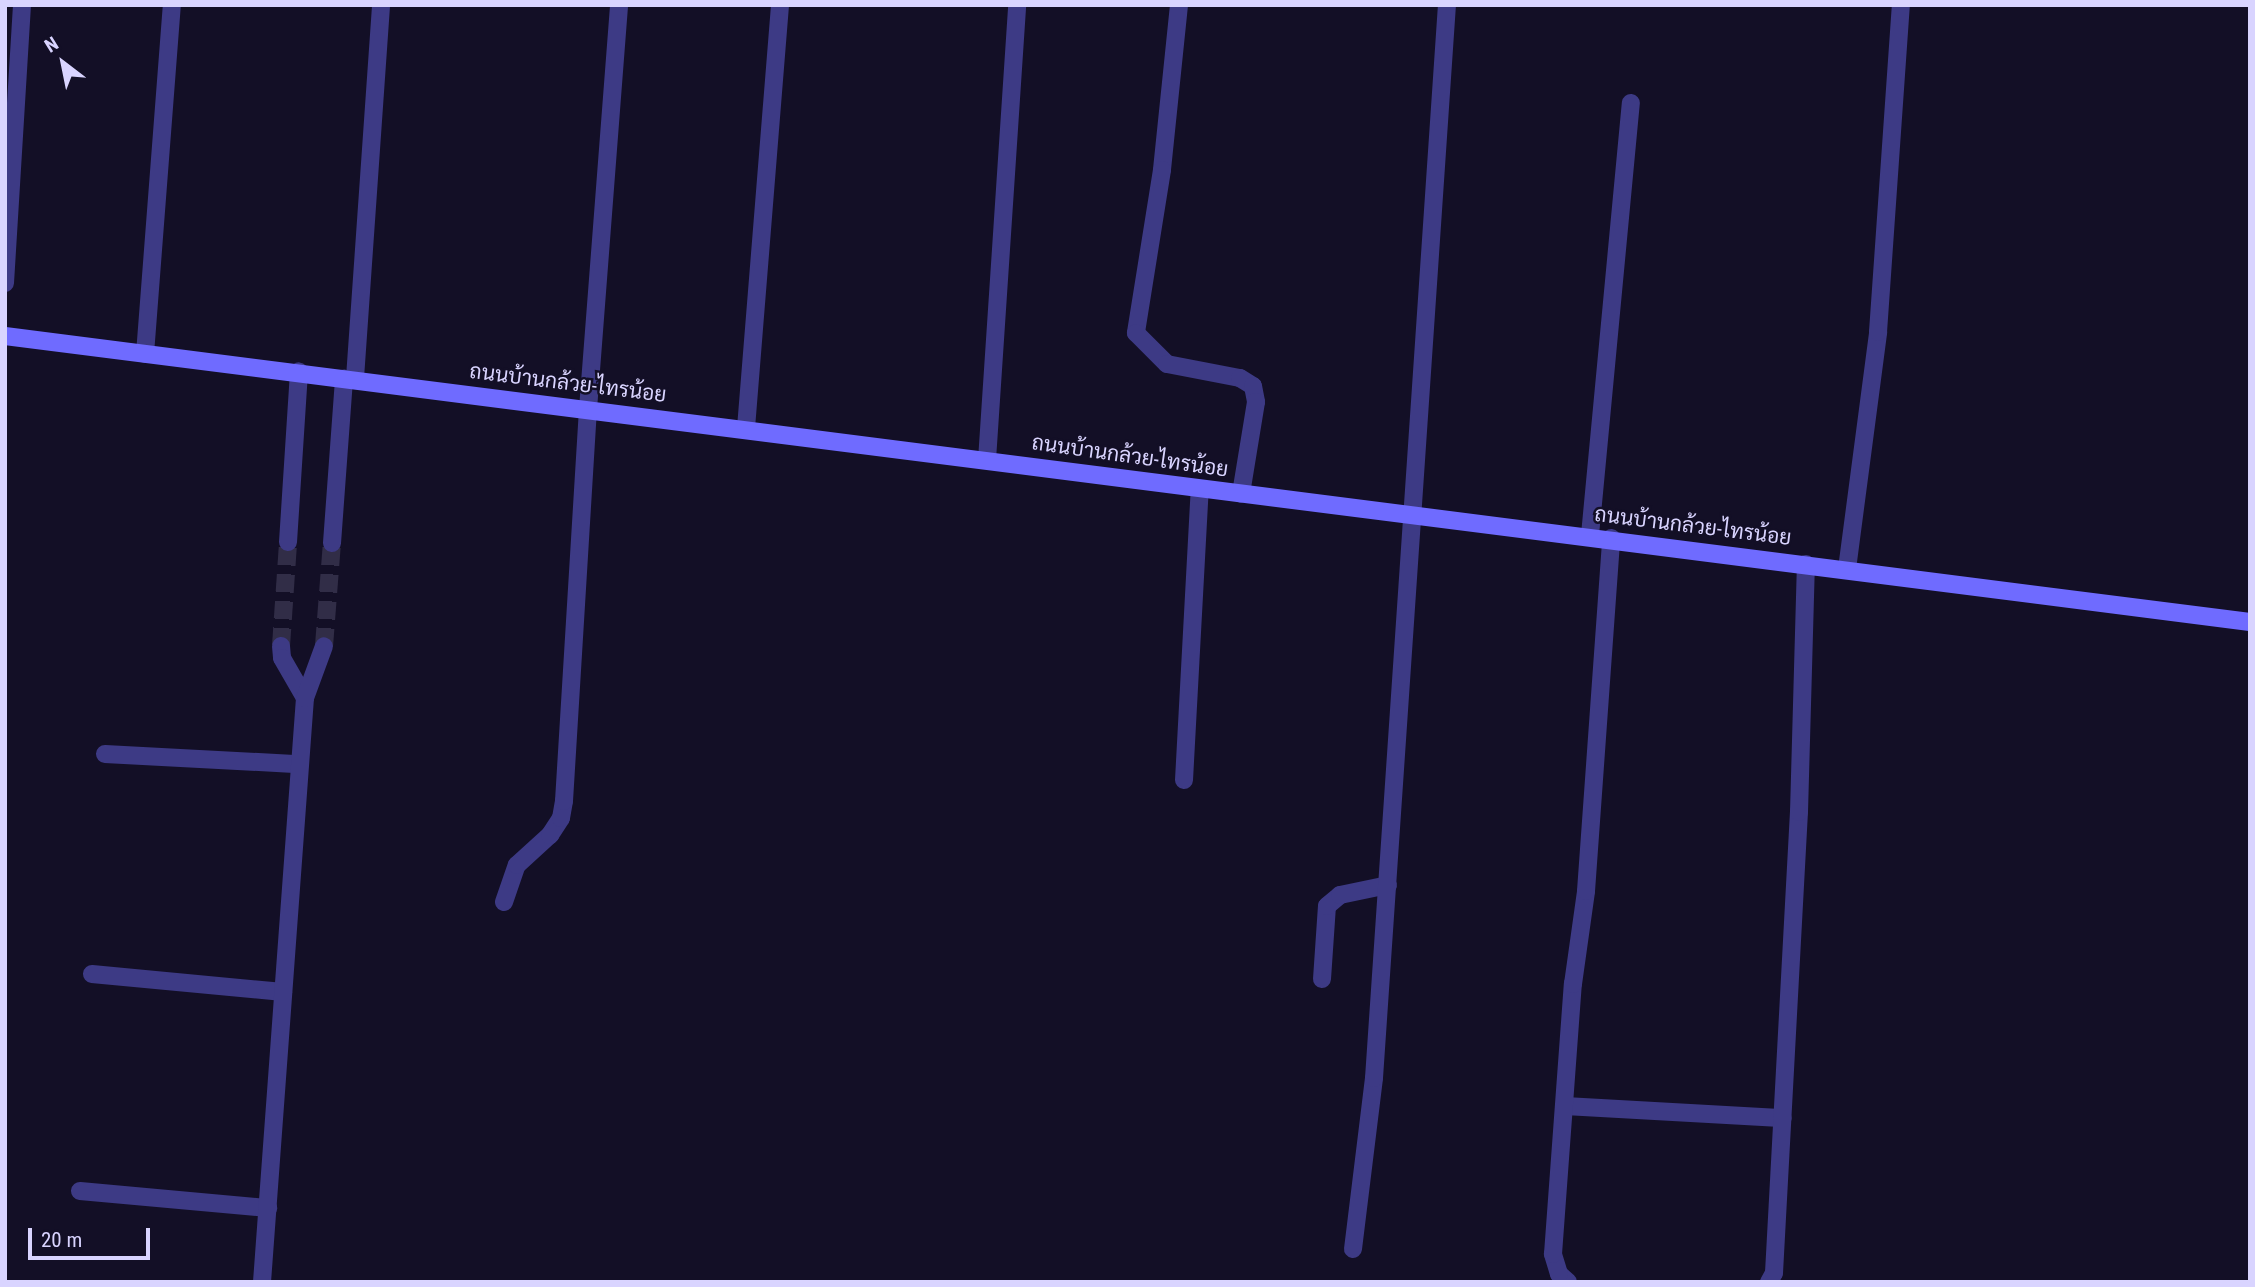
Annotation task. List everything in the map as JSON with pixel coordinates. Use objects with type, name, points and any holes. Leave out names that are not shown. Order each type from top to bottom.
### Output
[{"type":"street","points":[[5,283],[22,5]]},
{"type":"street","points":[[145,354],[172,5]]},
{"type":"street","points":[[332,543],[350,378],[382,5]]},
{"type":"street","points":[[504,902],[516,865],[550,835],[561,818],[564,801],[588,409],[619,5]]},
{"type":"street","points":[[746,428],[780,5]]},
{"type":"street","points":[[987,460],[1017,5]]},
{"type":"street","points":[[1180,5],[1162,170],[1136,333],[1167,364],[1240,378],[1253,386],[1256,402],[1241,494]]},
{"type":"street","points":[[1353,1248],[1374,1078],[1447,5]]},
{"type":"street","points":[[1847,569],[1878,332],[1901,5]]},
{"type":"street","points":[[1590,535],[1631,103]]},
{"type":"street","name":"ถนนบ้านกล้วย-ไทรน้อย","points":[[5,336],[746,428],[1414,517],[1590,535],[2250,622]]},
{"type":"street","points":[[288,542],[299,371]]},
{"type":"street","points":[[1184,780],[1200,489]]},
{"type":"street","points":[[1568,1282],[1559,1274],[1553,1254],[1611,538]]},
{"type":"street","points":[[1769,1282],[1774,1273],[1783,1118],[1807,564]]},
{"type":"street","points":[[281,646],[282,658],[305,698]]},
{"type":"street","points":[[262,1282],[305,698],[324,646]]},
{"type":"street","points":[[105,754],[299,764]]},
{"type":"street","points":[[1322,979],[1326,906],[1340,895],[1388,885]]},
{"type":"street","points":[[92,974],[283,992]]},
{"type":"street","points":[[1565,1106],[1783,1118]]},
{"type":"street","points":[[80,1191],[268,1208]]},
{"type":"tunnel","points":[[281,646],[288,542]]},
{"type":"tunnel","points":[[324,646],[332,543]]}]
